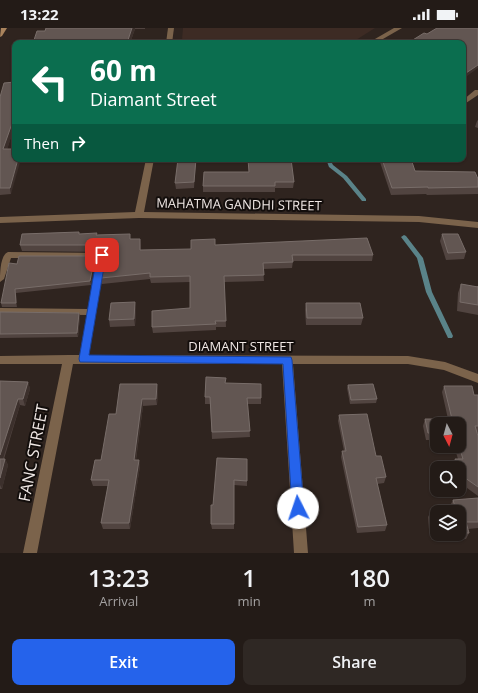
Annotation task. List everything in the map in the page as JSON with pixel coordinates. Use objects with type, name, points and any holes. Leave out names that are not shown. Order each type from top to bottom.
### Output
[{"type":"street","points":[[0,34],[4,28]]},
{"type":"street","points":[[169,40],[171,28]]},
{"type":"street","points":[[377,40],[399,28]]},
{"type":"street","points":[[466,101],[478,92]]},
{"type":"street","points":[[139,216],[149,162]]},
{"type":"street","name":"MAHATMA GANDHI STREET","points":[[0,220],[139,216],[420,219],[478,225]]},
{"type":"street","name":"FANC STREET","points":[[30,553],[69,359]]},
{"type":"street","name":"DIAMANT STREET","points":[[0,360],[408,360],[445,366],[478,379]]},
{"type":"street","points":[[287,360],[301,553]]},
{"type":"lane","points":[[0,279],[8,255],[102,255],[84,359]]},
{"type":"lane","points":[[0,312],[92,312]]},
{"type":"shaded area","points":[[183,28],[375,28],[356,40],[182,40]]},
{"type":"building","points":[[46,28],[132,28],[128,40],[34,40],[37,31],[45,31]]},
{"type":"building","points":[[437,28],[478,28],[478,65],[466,73],[466,40],[413,40],[424,33],[427,34]]},
{"type":"building","points":[[12,82],[12,124],[3,149],[12,149],[12,162],[17,162],[10,188],[0,188],[0,97],[4,83]]},
{"type":"building","points":[[178,162],[196,162],[194,182],[175,183]]},
{"type":"building","points":[[248,162],[291,162],[294,182],[275,182],[275,186],[203,186],[204,172],[249,172]]},
{"type":"building","points":[[383,162],[412,162],[415,171],[475,172],[478,179],[478,187],[392,188]]},
{"type":"building","points":[[79,232],[79,234],[97,233],[96,235],[130,234],[130,239],[140,239],[140,250],[191,249],[191,240],[215,239],[215,245],[367,238],[373,255],[292,255],[293,262],[263,263],[264,275],[224,276],[226,321],[215,321],[216,324],[152,327],[152,311],[190,308],[190,276],[150,277],[150,273],[101,278],[106,249],[104,245],[20,245],[22,234]]},
{"type":"building","points":[[442,234],[458,234],[466,252],[448,253]]},
{"type":"building","points":[[19,256],[95,256],[90,281],[15,289],[16,303],[1,303],[9,263],[17,264]]},
{"type":"building","points":[[461,284],[478,287],[478,305],[460,302]]},
{"type":"building","points":[[135,302],[134,319],[109,320],[111,303]]},
{"type":"building","points":[[306,303],[360,303],[363,318],[307,318]]},
{"type":"building","points":[[0,312],[79,313],[77,333],[0,334]]},
{"type":"building","points":[[206,377],[226,378],[225,383],[261,384],[261,398],[247,398],[250,431],[212,432],[210,397],[205,397]]},
{"type":"building","points":[[0,381],[28,382],[23,399],[18,399],[0,455]]},
{"type":"building","points":[[120,384],[157,384],[156,399],[142,399],[134,460],[139,460],[129,523],[101,523],[109,480],[91,480],[95,460],[101,460],[109,414],[116,414]]},
{"type":"building","points":[[373,384],[377,399],[351,400],[348,385]]},
{"type":"building","points":[[444,386],[472,386],[474,395],[478,395],[478,426],[475,426],[478,436],[478,487],[466,479],[466,461],[456,461],[455,459],[463,459],[461,453],[466,453],[466,417],[452,417]]},
{"type":"building","points":[[367,414],[376,456],[381,456],[386,477],[376,478],[387,525],[358,527],[342,451],[346,451],[339,415]]},
{"type":"building","points":[[425,419],[430,419],[430,433],[428,433]]},
{"type":"building","points":[[217,458],[247,459],[247,481],[234,480],[234,524],[211,524],[211,505],[213,505]]},
{"type":"building","points":[[0,459],[5,459],[0,478]]},
{"type":"building","points":[[478,498],[478,522],[466,522],[466,505],[454,505],[453,500]]},
{"type":"building","points":[[466,522],[469,533],[466,533]]},
{"type":"waterway","points":[[329,162],[331,166],[345,177],[364,200]]},
{"type":"waterway","points":[[404,237],[420,258],[429,292],[450,336]]},
{"type":"route","points":[[102,255],[84,359],[287,360],[298,508]]}]
